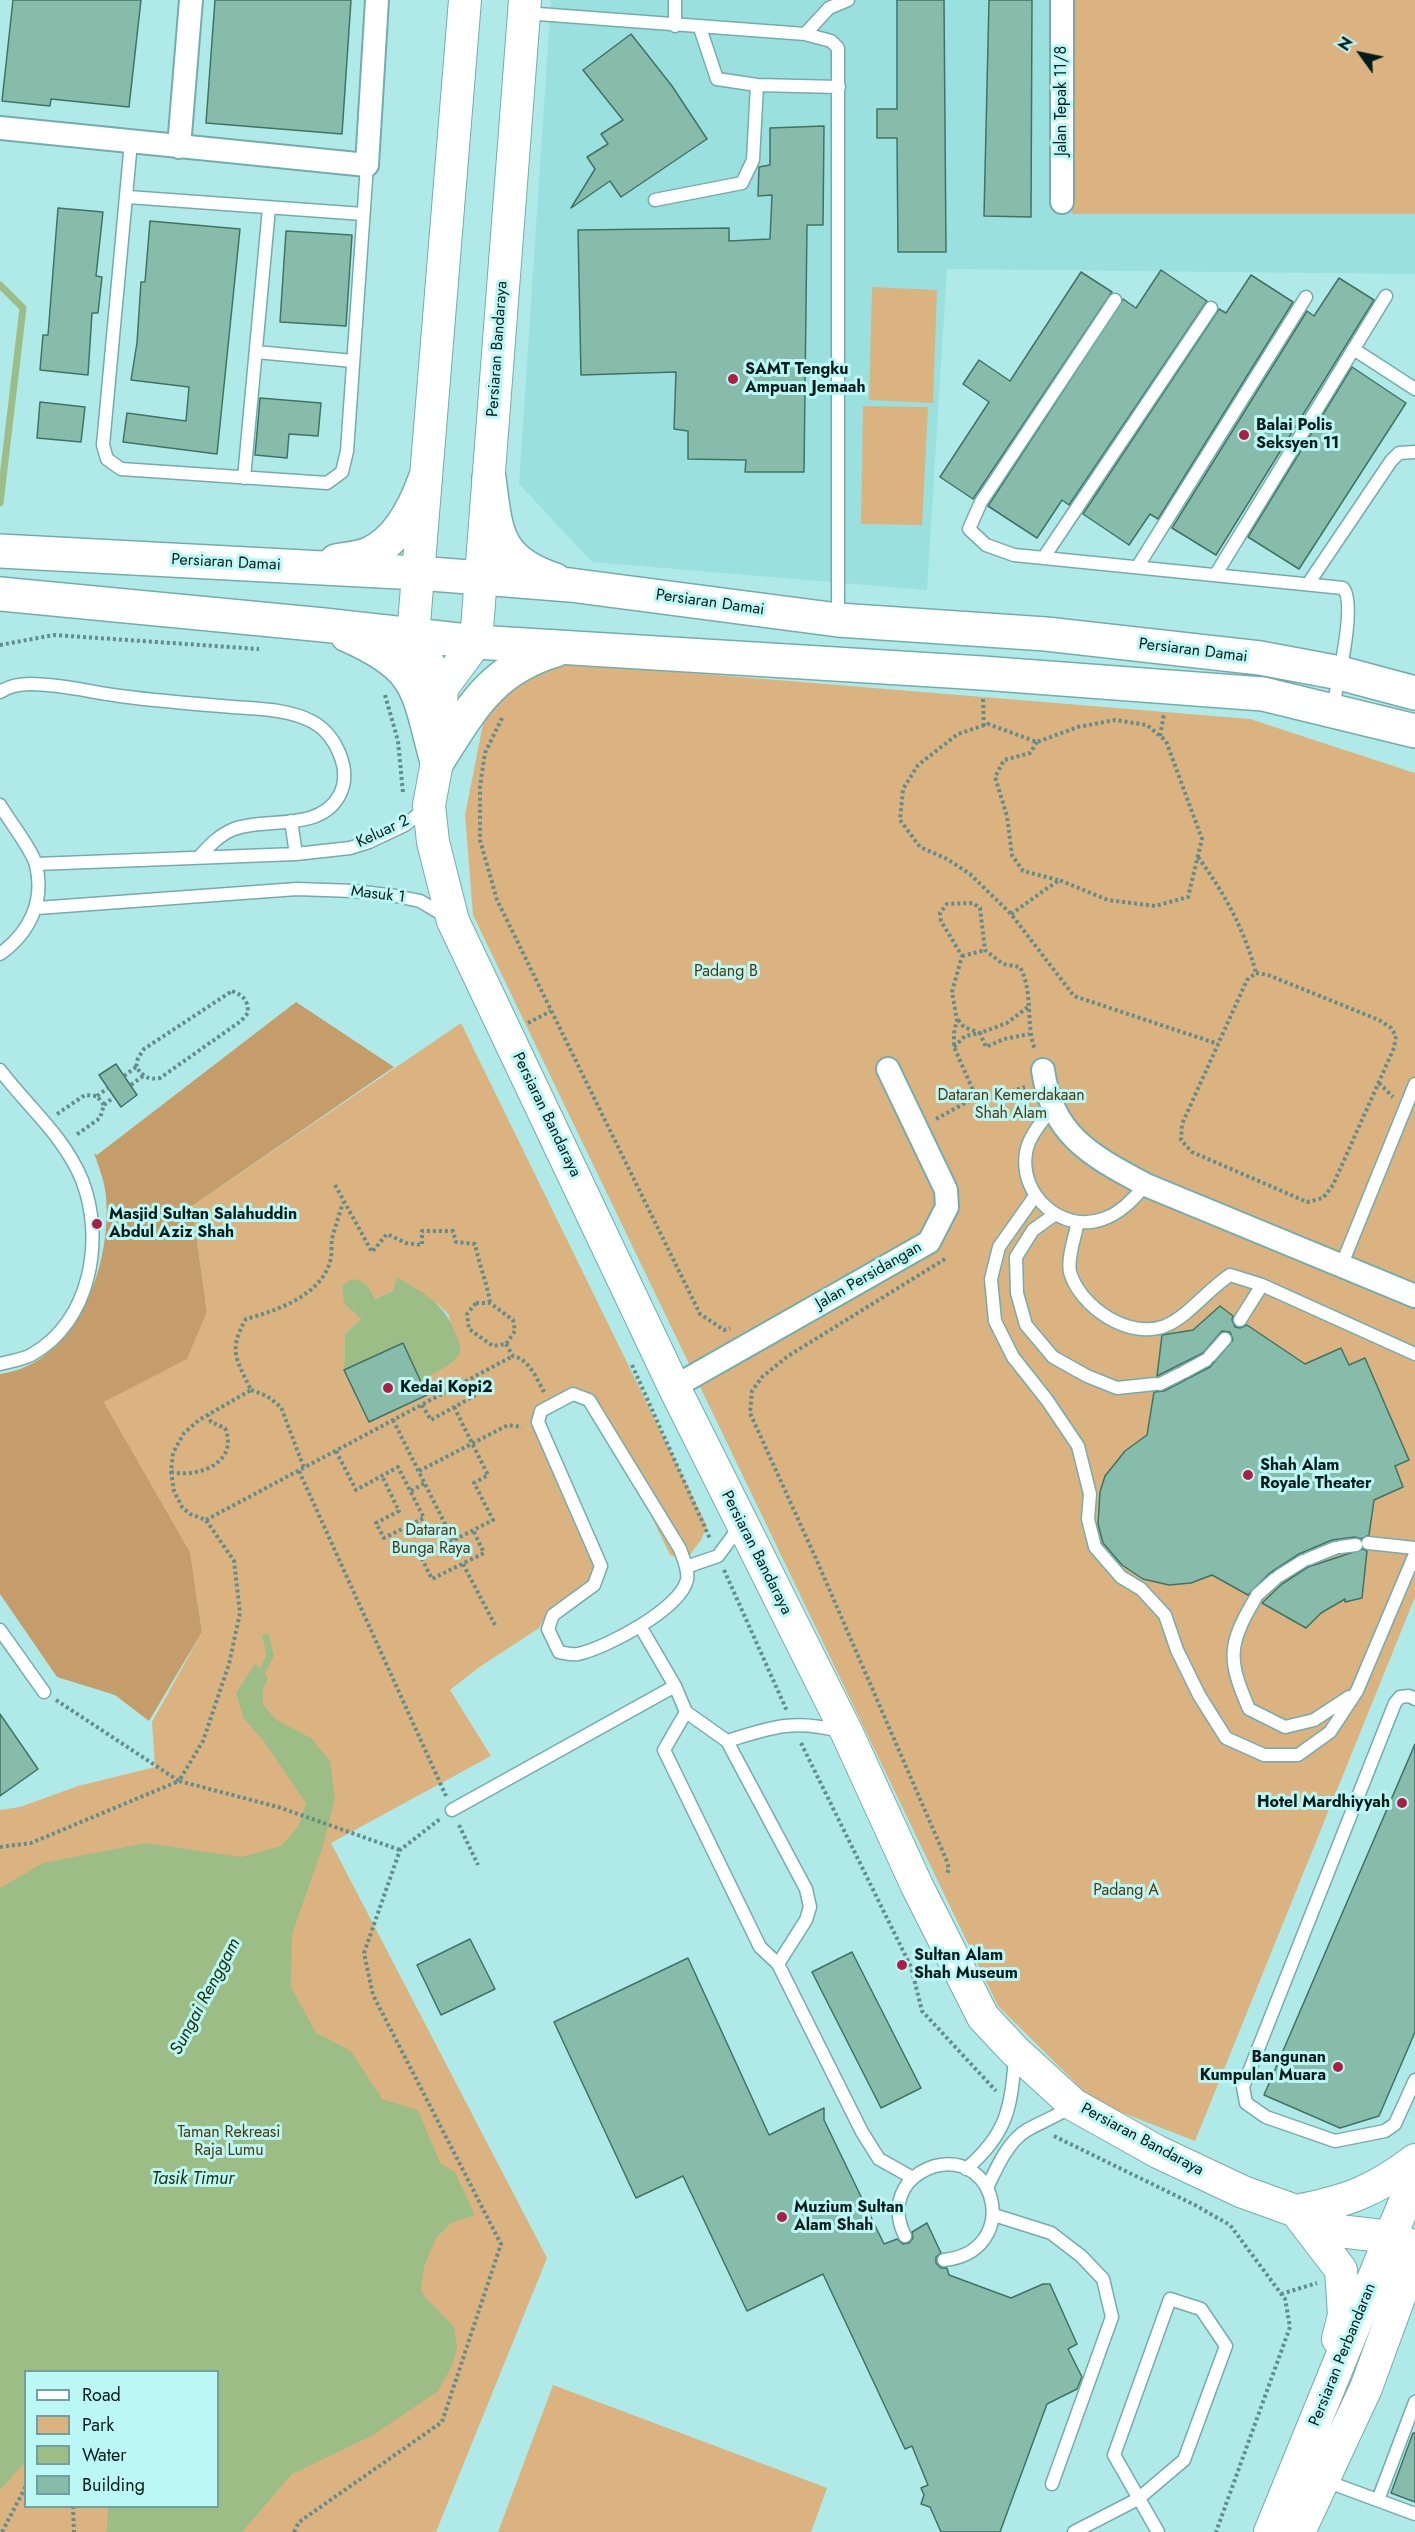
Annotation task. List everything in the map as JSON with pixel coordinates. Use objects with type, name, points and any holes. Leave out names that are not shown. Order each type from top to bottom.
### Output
[{"type":"main road","points":[[465,0],[413,636],[442,688],[476,642]]},
{"type":"main road","name":"Persiaran Bandaraya","points":[[476,642],[524,7]]},
{"type":"main road","points":[[308,567],[368,555],[385,544],[416,507],[425,478]]},
{"type":"main road","points":[[489,478],[496,532],[506,550],[519,563],[536,574],[570,585]]},
{"type":"main road","name":"Persiaran Damai","points":[[0,551],[418,573],[480,580],[570,585],[838,620],[1046,634],[1260,658],[1340,673],[1415,693]]},
{"type":"main road","points":[[0,594],[476,642],[982,672],[1263,694],[1415,731]]},
{"type":"main road","points":[[324,625],[368,644],[406,670],[417,687],[437,762]]},
{"type":"main road","points":[[437,762],[477,699],[498,678],[534,656],[560,648]]},
{"type":"main road","name":"Persiaran Bandaraya","points":[[442,688],[437,762],[429,805],[434,842],[453,921],[674,1387],[847,1733],[917,1886],[975,2003],[993,2029],[1074,2105],[1158,2152],[1243,2192],[1296,2211],[1403,2262]]},
{"type":"main road","points":[[1320,2413],[1344,2315],[1342,2275],[1341,2270],[1296,2211],[1353,2199],[1391,2179],[1415,2160]]},
{"type":"main road","name":"Persiaran Perbandaran","points":[[1299,2532],[1366,2388],[1403,2262],[1415,2177]]},
{"type":"main road","name":"Persiaran Perbandaran","points":[[1270,2532],[1320,2413],[1403,2262]]},
{"type":"main road","points":[[1366,2388],[1391,2348],[1415,2325]]},
{"type":"street","points":[[179,147],[191,0]]},
{"type":"street","points":[[0,128],[367,165],[377,0]]},
{"type":"street","name":"Jalan Tepak 11/8","points":[[1062,0],[1062,202]]},
{"type":"street","name":"Jalan Persidangan","points":[[674,1387],[929,1242],[947,1207],[946,1190],[888,1069]]},
{"type":"street","points":[[1044,1075],[1051,1109],[1078,1144],[1108,1165],[1146,1185],[1415,1296]]},
{"type":"lane","points":[[675,0],[675,26]]},
{"type":"lane","points":[[805,34],[829,8],[848,0]]},
{"type":"lane","points":[[524,7],[675,26],[805,34],[831,41],[838,48],[838,620]]},
{"type":"lane","points":[[700,28],[717,79],[757,84],[839,87]]},
{"type":"lane","points":[[656,200],[742,183],[753,160],[757,84]]},
{"type":"lane","points":[[131,142],[128,197],[104,446],[107,459],[121,469],[327,483],[342,472],[347,451],[367,165]]},
{"type":"lane","points":[[128,197],[363,214]]},
{"type":"lane","points":[[244,478],[268,208]]},
{"type":"lane","points":[[1216,574],[1386,296]]},
{"type":"lane","points":[[1138,566],[1306,297]]},
{"type":"lane","points":[[1115,300],[981,502],[969,529],[986,545],[1014,555],[1343,588],[1349,600],[1340,673],[1332,711]]},
{"type":"lane","points":[[1044,557],[1211,308]]},
{"type":"lane","points":[[1355,350],[1415,389]]},
{"type":"lane","points":[[256,352],[353,361]]},
{"type":"lane","points":[[1308,584],[1391,460],[1399,453],[1415,452]]},
{"type":"lane","points":[[0,692],[9,687],[27,684],[64,686],[117,696],[277,711],[313,722],[327,733],[338,748],[344,780],[339,796],[328,809],[310,818],[235,829],[211,844],[199,857]]},
{"type":"lane","points":[[0,805],[36,864],[37,908],[26,929],[0,954]]},
{"type":"lane","name":"Keluar 2","points":[[36,864],[296,854],[350,848],[405,825],[429,805]]},
{"type":"lane","points":[[291,821],[296,854]]},
{"type":"lane","name":"Masuk 1","points":[[37,908],[297,889],[354,891],[396,896],[420,901],[453,921]]},
{"type":"lane","points":[[0,1070],[46,1121],[63,1145],[82,1181],[93,1224],[92,1265],[78,1304],[57,1334],[30,1356],[0,1364]]},
{"type":"lane","points":[[1342,1264],[1415,1084]]},
{"type":"lane","points":[[1051,1109],[1036,1129],[1026,1153],[1027,1179],[1035,1196],[1054,1215],[1078,1222],[1102,1220],[1128,1205],[1146,1185]]},
{"type":"lane","points":[[1035,1196],[999,1246],[991,1279],[995,1321],[1013,1357],[1047,1400],[1078,1446],[1090,1494],[1088,1519],[1095,1547],[1121,1577],[1141,1589],[1165,1615],[1177,1650],[1199,1695],[1226,1738],[1264,1755],[1298,1755],[1330,1731],[1357,1691],[1401,1592],[1415,1554]]},
{"type":"lane","points":[[1054,1215],[1033,1230],[1016,1257],[1017,1293],[1026,1325],[1053,1357],[1087,1376],[1118,1388],[1157,1384],[1208,1358],[1239,1322],[1262,1285]]},
{"type":"lane","points":[[1078,1222],[1070,1270],[1077,1289],[1099,1313],[1132,1328],[1163,1327],[1182,1315],[1203,1294],[1230,1275],[1262,1285],[1415,1354]]},
{"type":"lane","points":[[573,1394],[589,1400],[680,1549],[686,1567],[687,1581],[675,1601],[640,1626],[576,1654],[559,1652],[548,1629],[553,1615],[594,1586],[601,1566],[538,1422],[541,1411],[551,1406],[573,1394]]},
{"type":"lane","points":[[686,1567],[718,1556],[741,1525]]},
{"type":"lane","points":[[1357,1691],[1314,1720],[1285,1727],[1249,1709],[1233,1672],[1236,1630],[1256,1597],[1277,1577],[1306,1560],[1337,1548],[1362,1544],[1415,1548]]},
{"type":"lane","points":[[640,1626],[675,1686],[687,1712],[727,1741],[806,1889],[810,1907],[796,1938],[778,1964]]},
{"type":"lane","points":[[0,1630],[44,1692]]},
{"type":"lane","points":[[452,1810],[675,1686]]},
{"type":"lane","points":[[1415,1699],[1409,1696],[1400,1697],[1395,1703],[1243,2087],[1246,2103],[1266,2116],[1335,2141],[1385,2131],[1395,2124],[1415,2080]]},
{"type":"lane","points":[[687,1712],[664,1750],[760,1947],[778,1964],[862,2132],[879,2159],[913,2178]]},
{"type":"lane","points":[[727,1741],[783,1724],[818,1726],[847,1733]]},
{"type":"lane","points":[[966,2169],[989,2149],[1007,2116],[1016,2051]]},
{"type":"lane","points":[[987,2188],[1002,2159],[1025,2131],[1051,2120],[1074,2105]]},
{"type":"lane","points":[[905,2236],[899,2221],[899,2205],[904,2190],[913,2178],[939,2165],[966,2169],[978,2177],[987,2188],[994,2215],[986,2238],[978,2247],[968,2254],[944,2260]]},
{"type":"lane","points":[[994,2215],[1051,2233],[1082,2256],[1103,2279],[1109,2300],[1112,2317],[1052,2484]]},
{"type":"lane","points":[[1074,2532],[1138,2499],[1184,2460],[1226,2346],[1201,2309],[1170,2299],[1114,2455],[1138,2499],[1158,2532]]},
{"type":"lane","points":[[1378,2500],[1415,2402]]},
{"type":"lane","points":[[1323,2480],[1415,2514]]},
{"type":"path","points":[[504,714],[485,753],[480,786],[480,840],[497,900],[700,1314],[724,1330],[733,1328]]},
{"type":"path","points":[[1115,720],[1147,725],[1166,741],[1202,839],[1188,897],[1155,906],[1108,900],[1059,880],[1023,871],[1012,855],[1007,816],[995,777],[1004,760],[1030,753],[1037,742],[1078,727],[1115,720]]},
{"type":"path","points":[[1037,742],[988,724],[958,734],[918,765],[903,789],[900,820],[920,847],[947,859],[970,874],[1011,914],[1074,996],[1218,1044]]},
{"type":"path","points":[[1198,856],[1223,891],[1246,937],[1256,974]]},
{"type":"path","points":[[1011,914],[1059,880]]},
{"type":"path","points":[[916,1128],[976,1097],[999,1095],[1044,1075],[1029,1034],[1026,977],[1020,967],[1003,963],[985,950],[980,908],[973,903],[951,903],[940,913],[941,921],[962,956],[952,992],[957,1020],[954,1047],[976,1097]]},
{"type":"path","points":[[962,956],[985,950]]},
{"type":"path","points":[[1256,974],[1268,975],[1378,1020],[1391,1028],[1396,1036],[1394,1048],[1340,1173],[1323,1198],[1307,1202],[1192,1152],[1181,1140],[1182,1124],[1218,1044],[1247,980],[1256,974]]},
{"type":"path","points":[[124,1076],[136,1067],[138,1058],[144,1049],[224,994],[232,991],[242,995],[248,1003],[248,1013],[241,1021],[160,1078],[150,1079],[143,1076],[136,1067]]},
{"type":"path","points":[[954,1047],[965,1036],[1007,1023],[1029,1006]]},
{"type":"path","points":[[957,1020],[964,1028],[980,1033],[986,1047],[1004,1039],[1029,1034]]},
{"type":"path","points":[[131,1085],[143,1076]]},
{"type":"path","points":[[46,1121],[85,1095],[97,1096],[108,1088]]},
{"type":"path","points":[[97,1096],[104,1105]]},
{"type":"path","points":[[63,1145],[100,1118],[104,1105],[114,1097]]},
{"type":"path","points":[[335,1185],[372,1252],[387,1234],[406,1243],[422,1245],[422,1231],[453,1231],[456,1242],[475,1244],[478,1263],[487,1281],[490,1303]]},
{"type":"path","points":[[304,1468],[280,1407],[267,1396],[251,1390],[233,1353],[238,1333],[246,1319],[293,1302],[310,1290],[324,1274],[331,1259],[332,1240],[343,1203]]},
{"type":"path","points":[[946,1874],[949,1869],[946,1859],[750,1413],[752,1391],[762,1377],[788,1356],[943,1263],[948,1254]]},
{"type":"path","points":[[476,1303],[490,1303],[513,1320],[515,1331],[507,1344],[493,1346],[469,1329],[467,1314],[476,1303]]},
{"type":"path","points":[[507,1344],[513,1356]]},
{"type":"path","points":[[206,1520],[513,1356],[520,1358],[534,1373],[551,1406]]},
{"type":"path","points":[[422,1405],[431,1420],[474,1396],[466,1382]]},
{"type":"path","points":[[0,1847],[31,1844],[179,1781],[203,1741],[229,1664],[240,1613],[234,1561],[206,1520],[190,1514],[182,1507],[174,1491],[171,1472],[173,1453],[184,1433],[208,1414],[251,1390]]},
{"type":"path","points":[[454,1407],[488,1475],[474,1483],[493,1520],[473,1530],[453,1540],[421,1557],[432,1579],[484,1553],[473,1530]]},
{"type":"path","points":[[171,1472],[188,1476],[206,1471],[218,1462],[226,1449],[229,1438],[225,1428],[211,1422],[208,1414]]},
{"type":"path","points":[[393,1420],[453,1540]]},
{"type":"path","points":[[419,1471],[508,1425]]},
{"type":"path","points":[[336,1451],[356,1490],[398,1467],[424,1518],[384,1538],[376,1523],[399,1511],[382,1476]]},
{"type":"path","points":[[298,1471],[478,1865]]},
{"type":"path","points":[[411,1491],[425,1483]]},
{"type":"path","points":[[463,1564],[495,1625]]},
{"type":"path","points":[[44,1692],[179,1781],[278,1807],[400,1850]]},
{"type":"path","points":[[294,2532],[299,2522],[442,2422],[501,2244],[373,1995],[364,1953],[400,1850],[452,1810]]},
{"type":"path","points":[[2,2532],[24,2490]]},
{"type":"path","points":[[73,2508],[74,2532]]},
{"type":"shaded area","name":"SAMT Tengku Ampuan Jemaah","points":[[551,0],[1415,0],[1415,274],[947,269],[927,590],[592,562],[519,484]]},
{"type":"shaded area","points":[[296,1002],[394,1067],[192,1206],[207,1312],[187,1359],[104,1402],[190,1552],[202,1632],[149,1721],[115,1695],[57,1677],[0,1594],[0,1374],[27,1366],[50,1352],[69,1331],[84,1307],[103,1252],[106,1223],[105,1191],[94,1153],[97,1155]]},
{"type":"green space","points":[[1073,0],[1415,0],[1415,214],[1072,214]]},
{"type":"green space","points":[[872,287],[937,290],[933,403],[869,400]]},
{"type":"green space","points":[[863,406],[928,407],[922,525],[861,524]]},
{"type":"green space","name":"Dataran Kemerdakaan Shah Alam","points":[[534,660],[1250,719],[1415,773],[1415,1597],[1195,2141],[1095,2102],[998,2006],[473,915],[465,815],[485,714]]},
{"type":"green space","name":"Taman Rekreasi Raja Lumu","points":[[461,1023],[707,1526],[701,1540],[686,1560],[670,1555],[596,1401],[574,1389],[538,1408],[596,1566],[589,1583],[548,1611],[539,1628],[478,1668],[450,1690],[491,1756],[331,1843],[547,2258],[436,2532],[0,2532],[0,1810],[20,1807],[78,1786],[155,1767],[152,1722],[202,1632],[190,1552],[104,1402],[187,1358],[207,1312],[192,1206]],"holes":[[[397,1278],[439,1305],[449,1315],[454,1360],[420,1381],[427,1396],[369,1422],[344,1370],[345,1334],[361,1319],[374,1299],[393,1291]]]},
{"type":"green space","points":[[553,2385],[827,2488],[811,2532],[498,2532]]},
{"type":"water","points":[[397,1277],[440,1307],[458,1340],[459,1354],[447,1366],[420,1381],[403,1343],[344,1370],[345,1334],[361,1319],[344,1303],[342,1286],[351,1279],[360,1281],[366,1285],[375,1299],[393,1291]]},
{"type":"water","name":"Tasik Timur","points":[[255,1664],[268,1678],[263,1689],[263,1704],[275,1719],[311,1738],[330,1761],[335,1798],[323,1846],[292,1934],[291,1987],[316,2033],[351,2051],[382,2099],[418,2110],[440,2163],[455,2172],[475,2215],[451,2223],[436,2238],[424,2267],[421,2289],[425,2297],[454,2327],[457,2348],[452,2366],[438,2391],[373,2435],[292,2474],[242,2532],[107,2532],[108,2508],[219,2508],[219,2370],[24,2370],[24,2463],[0,2490],[0,1888],[43,1863],[146,1843],[241,1857],[281,1846],[298,1827],[306,1803],[263,1740],[244,1719],[236,1693]]},
{"type":"building","points":[[13,0],[141,0],[129,107],[51,99],[50,106],[2,101]]},
{"type":"building","points":[[215,0],[351,0],[342,134],[206,123]]},
{"type":"building","points":[[897,0],[944,0],[946,252],[898,252],[897,138],[877,138],[877,109],[897,109]]},
{"type":"building","points":[[989,0],[1032,0],[1031,217],[984,216]]},
{"type":"building","points":[[631,34],[672,86],[707,139],[621,197],[610,181],[571,208],[595,169],[587,157],[608,144],[601,134],[623,120],[583,70]]},
{"type":"building","points":[[824,126],[823,225],[807,225],[804,472],[745,472],[746,460],[688,459],[688,431],[674,429],[676,372],[581,375],[578,230],[729,228],[729,241],[770,239],[772,195],[758,196],[759,167],[770,165],[770,128]]},
{"type":"building","points":[[58,208],[103,212],[96,276],[102,277],[98,313],[92,313],[88,375],[40,370],[43,335],[48,335]]},
{"type":"building","points":[[150,221],[240,229],[217,454],[123,442],[127,413],[186,421],[189,387],[131,380],[137,343],[141,282],[145,282]]},
{"type":"building","points":[[286,231],[352,235],[346,326],[280,322]]},
{"type":"building","points":[[1161,270],[1207,301],[1069,505],[1062,500],[1037,538],[988,506],[1123,299],[1136,308]]},
{"type":"building","points":[[1081,272],[1112,292],[973,499],[940,477],[989,402],[963,384],[979,360],[1010,381]]},
{"type":"building","points":[[1251,275],[1293,302],[1158,519],[1150,514],[1129,545],[1083,514],[1219,309],[1226,313]]},
{"type":"building","points":[[1339,278],[1374,300],[1216,555],[1172,528],[1307,311],[1314,316]]},
{"type":"building","points":[[1352,367],[1406,403],[1299,569],[1248,537]]},
{"type":"building","points":[[260,398],[321,403],[318,436],[289,434],[287,458],[255,455]]},
{"type":"building","points":[[40,402],[85,407],[81,442],[37,438]]},
{"type":"building","points":[[116,1064],[137,1095],[121,1107],[99,1075]]},
{"type":"building","points":[[1220,1306],[1233,1316],[1235,1327],[1240,1328],[1247,1325],[1305,1364],[1341,1348],[1349,1365],[1365,1358],[1409,1460],[1395,1466],[1403,1487],[1374,1500],[1369,1535],[1361,1539],[1355,1537],[1332,1540],[1299,1554],[1270,1573],[1248,1595],[1212,1575],[1191,1583],[1169,1585],[1143,1579],[1122,1565],[1103,1543],[1098,1524],[1100,1492],[1105,1476],[1125,1451],[1147,1435],[1154,1392],[1164,1391],[1210,1367],[1233,1340],[1230,1332],[1222,1331],[1203,1353],[1157,1376],[1162,1335],[1193,1330]]},
{"type":"building","name":"Kedai Kopi2","points":[[403,1343],[427,1395],[369,1422],[344,1370]]},
{"type":"building","points":[[1363,1549],[1367,1551],[1362,1598],[1345,1602],[1345,1599],[1321,1613],[1306,1628],[1262,1603],[1282,1584],[1308,1567]]},
{"type":"building","points":[[0,1714],[38,1769],[0,1796]]},
{"type":"building","points":[[1415,1744],[1415,2032],[1379,2116],[1340,2128],[1264,2095]]},
{"type":"building","points":[[470,1939],[495,1989],[441,2015],[417,1965]]},
{"type":"building","points":[[852,1952],[921,2088],[881,2108],[812,1972]]},
{"type":"building","points":[[688,1958],[769,2135],[824,2108],[824,2120],[884,2244],[897,2239],[903,2244],[909,2243],[913,2238],[912,2232],[927,2223],[941,2253],[936,2257],[936,2263],[941,2268],[947,2268],[949,2275],[1011,2298],[1043,2284],[1050,2284],[1077,2344],[1068,2349],[1082,2377],[1077,2389],[1047,2404],[1000,2532],[941,2532],[930,2507],[921,2504],[924,2495],[921,2488],[928,2485],[912,2446],[905,2449],[823,2274],[747,2311],[683,2176],[636,2198],[554,2022]]},
{"type":"building","points":[[1413,2433],[1415,2433],[1415,2502],[1391,2493]]},
{"type":"waterway","name":"Sungai Renggam","points":[[0,285],[23,308],[0,503]]},
{"type":"waterway","name":"Sungai Renggam","points":[[258,1679],[270,1656],[266,1637]]},
{"type":"place","name":"SAMT Tengku Ampuan Jemaah","points":[[733,379]]},
{"type":"place","name":"Balai Polis Seksyen 11","points":[[1244,435]]},
{"type":"place","name":"Masjid Sultan Salahuddin Abdul Aziz Shah","points":[[97,1224]]},
{"type":"place","name":"Kedai Kopi2","points":[[388,1388]]},
{"type":"place","name":"Shah Alam Royale Theater","points":[[1248,1475]]},
{"type":"place","name":"Hotel Mardhiyyah","points":[[1402,1803]]},
{"type":"place","name":"Sultan Alam Shah Museum","points":[[902,1965]]},
{"type":"place","name":"Bangunan Kumpulan Muara","points":[[1338,2067]]},
{"type":"place","name":"Muzium Sultan Alam Shah","points":[[782,2217]]},
{"type":"park label","name":"Padang B","points":[[726,972]]},
{"type":"park label","name":"Dataran Bunga Raya","points":[[431,1540]]},
{"type":"park label","name":"Padang A","points":[[1126,1891]]}]
